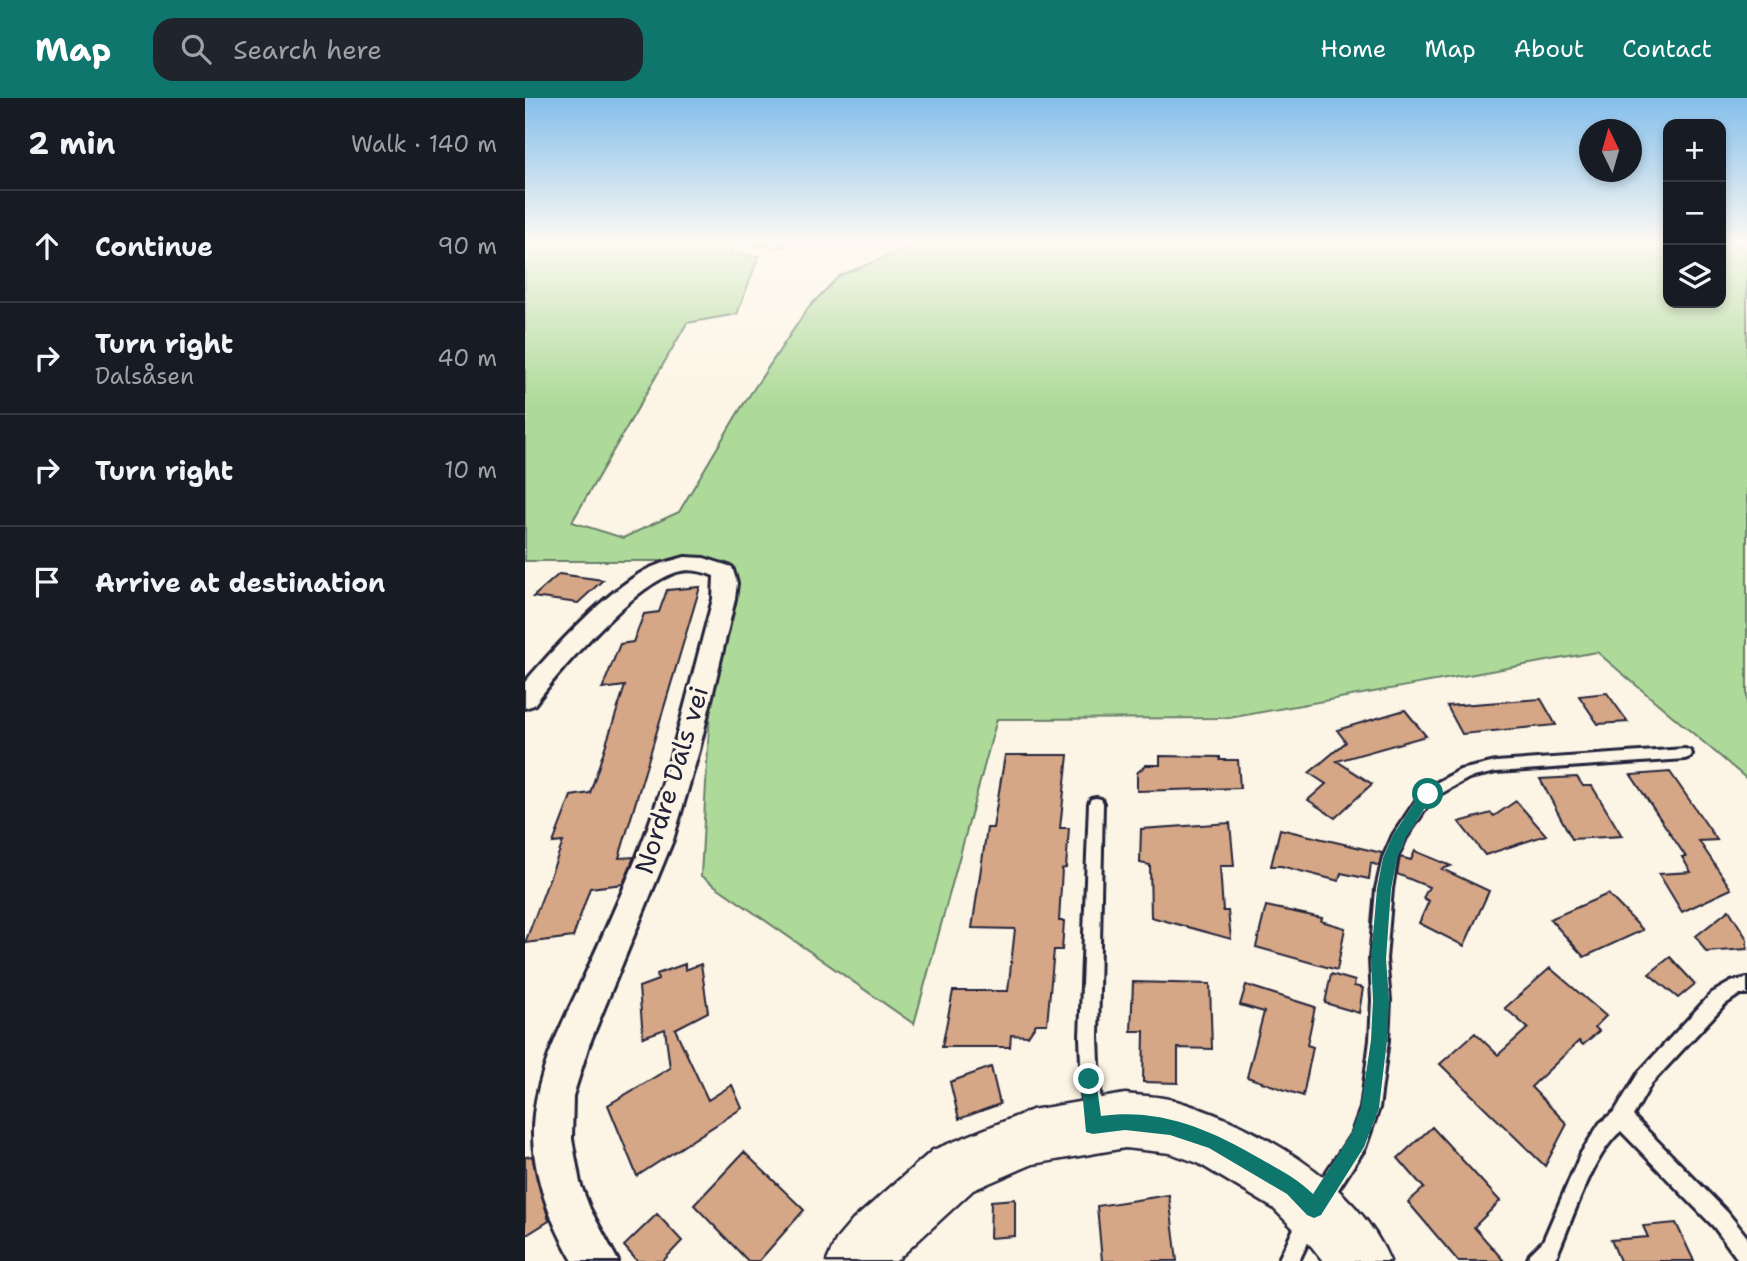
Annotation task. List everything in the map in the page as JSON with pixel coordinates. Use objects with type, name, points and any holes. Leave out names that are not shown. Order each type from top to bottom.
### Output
[{"type":"street","name":"Nordre Dals vei","points":[[525,699],[569,649],[639,582],[668,567],[684,564],[701,563],[724,572],[724,599],[658,839],[564,1063],[555,1097],[553,1138],[558,1182],[575,1224],[597,1261]]},
{"type":"street","points":[[857,1261],[874,1241],[953,1170],[1032,1137],[1125,1121],[1170,1126],[1213,1141],[1293,1188],[1333,1226],[1360,1261]]},
{"type":"lane","points":[[1287,1261],[1314,1209],[1358,1141],[1370,1108],[1379,1040],[1381,1000],[1378,959],[1384,889],[1390,858],[1400,835],[1428,794],[1465,774],[1496,767],[1685,754]]},
{"type":"lane","points":[[1093,1126],[1089,1079],[1096,803]]},
{"type":"lane","points":[[1537,1261],[1550,1248],[1588,1160],[1607,1130],[1622,1118],[1645,1078],[1718,999],[1737,987],[1747,986]]},
{"type":"lane","points":[[1622,1118],[1721,1220],[1747,1254]]},
{"type":"green space","points":[[525,296],[744,296],[737,314],[687,323],[572,522],[623,538],[679,512],[739,411],[808,308],[819,296],[1663,296],[1663,308],[1726,308],[1726,296],[1747,296],[1747,779],[1597,652],[1229,718],[997,719],[914,1024],[701,876],[718,561],[525,561]]},
{"type":"building","points":[[559,574],[603,580],[578,603],[533,597]]},
{"type":"building","points":[[700,587],[619,858],[634,857],[623,884],[590,888],[573,937],[525,943],[563,842],[553,843],[571,796],[590,793],[625,686],[602,689],[620,644],[633,642],[644,614],[659,612],[667,590]]},
{"type":"building","points":[[1607,693],[1628,722],[1598,724],[1579,696]]},
{"type":"building","points":[[1541,699],[1556,725],[1462,734],[1447,706]]},
{"type":"building","points":[[1405,710],[1426,736],[1337,761],[1372,784],[1335,818],[1308,800],[1326,784],[1309,773],[1346,742],[1337,730]]},
{"type":"building","points":[[1005,755],[1068,755],[1060,828],[1069,828],[1066,868],[1062,869],[1059,921],[1064,921],[1062,950],[1054,950],[1047,1024],[1036,1024],[1028,1036],[1011,1035],[1010,1047],[942,1047],[953,991],[1008,991],[1015,929],[972,928],[987,828],[993,828]]},
{"type":"building","points":[[1160,756],[1238,760],[1240,788],[1137,791],[1137,773],[1146,765],[1160,765]]},
{"type":"building","points":[[1670,772],[1717,840],[1699,841],[1731,889],[1682,912],[1659,874],[1691,872],[1682,857],[1686,857],[1631,775]]},
{"type":"building","points":[[1577,777],[1583,786],[1592,786],[1622,836],[1572,839],[1540,779]]},
{"type":"building","points":[[1516,801],[1546,835],[1485,855],[1459,822],[1491,813],[1494,816]]},
{"type":"building","points":[[1230,823],[1234,866],[1220,866],[1223,911],[1228,911],[1231,939],[1151,917],[1150,865],[1140,863],[1141,829]]},
{"type":"building","points":[[1280,829],[1382,853],[1379,866],[1371,863],[1369,879],[1341,873],[1339,881],[1281,866],[1271,866]]},
{"type":"building","points":[[1415,851],[1451,866],[1442,869],[1489,891],[1464,946],[1419,923],[1429,901],[1423,898],[1429,887],[1397,874],[1400,857],[1411,860]]},
{"type":"building","points":[[1608,894],[1643,930],[1584,957],[1550,919]]},
{"type":"building","points":[[1266,906],[1322,918],[1321,921],[1345,928],[1337,970],[1256,947]]},
{"type":"building","points":[[1729,910],[1747,939],[1747,949],[1706,952],[1696,936]]},
{"type":"building","points":[[1670,957],[1695,984],[1678,998],[1649,974]]},
{"type":"building","points":[[685,964],[685,970],[701,964],[708,1012],[675,1029],[708,1100],[732,1085],[742,1108],[637,1176],[608,1105],[670,1068],[665,1029],[643,1037],[639,987],[658,980],[657,974]]},
{"type":"building","points":[[1550,968],[1606,1016],[1595,1027],[1599,1031],[1583,1045],[1579,1041],[1531,1087],[1567,1124],[1545,1166],[1440,1064],[1475,1033],[1498,1055],[1528,1028],[1505,1008]]},
{"type":"building","points":[[1331,974],[1355,981],[1354,986],[1363,988],[1359,1013],[1325,1003]]},
{"type":"building","points":[[1133,982],[1210,984],[1212,1049],[1178,1048],[1178,1083],[1143,1082],[1144,1031],[1131,1031]]},
{"type":"building","points":[[1246,985],[1315,1007],[1307,1045],[1313,1047],[1303,1096],[1247,1077],[1264,1012],[1240,1005]]},
{"type":"building","points":[[991,1067],[1000,1104],[959,1119],[950,1082]]},
{"type":"building","points":[[1432,1127],[1500,1201],[1474,1227],[1504,1261],[1458,1261],[1408,1202],[1424,1188],[1398,1158]]},
{"type":"building","points":[[744,1152],[804,1210],[759,1261],[748,1261],[694,1205]]},
{"type":"building","points":[[532,1156],[549,1221],[525,1236],[525,1157]]},
{"type":"building","points":[[1169,1195],[1177,1261],[1102,1261],[1097,1206]]},
{"type":"building","points":[[1015,1199],[1015,1236],[990,1238],[991,1201]]},
{"type":"building","points":[[657,1214],[682,1241],[663,1261],[637,1261],[624,1246]]},
{"type":"building","points":[[1676,1223],[1694,1261],[1620,1261],[1611,1240],[1648,1237],[1643,1226]]},
{"type":"route","points":[[1089,1079],[1093,1126],[1125,1121],[1170,1126],[1213,1141],[1293,1188],[1314,1209],[1358,1141],[1370,1108],[1379,1040],[1381,1000],[1378,959],[1384,889],[1390,858],[1400,835],[1428,794]]}]
